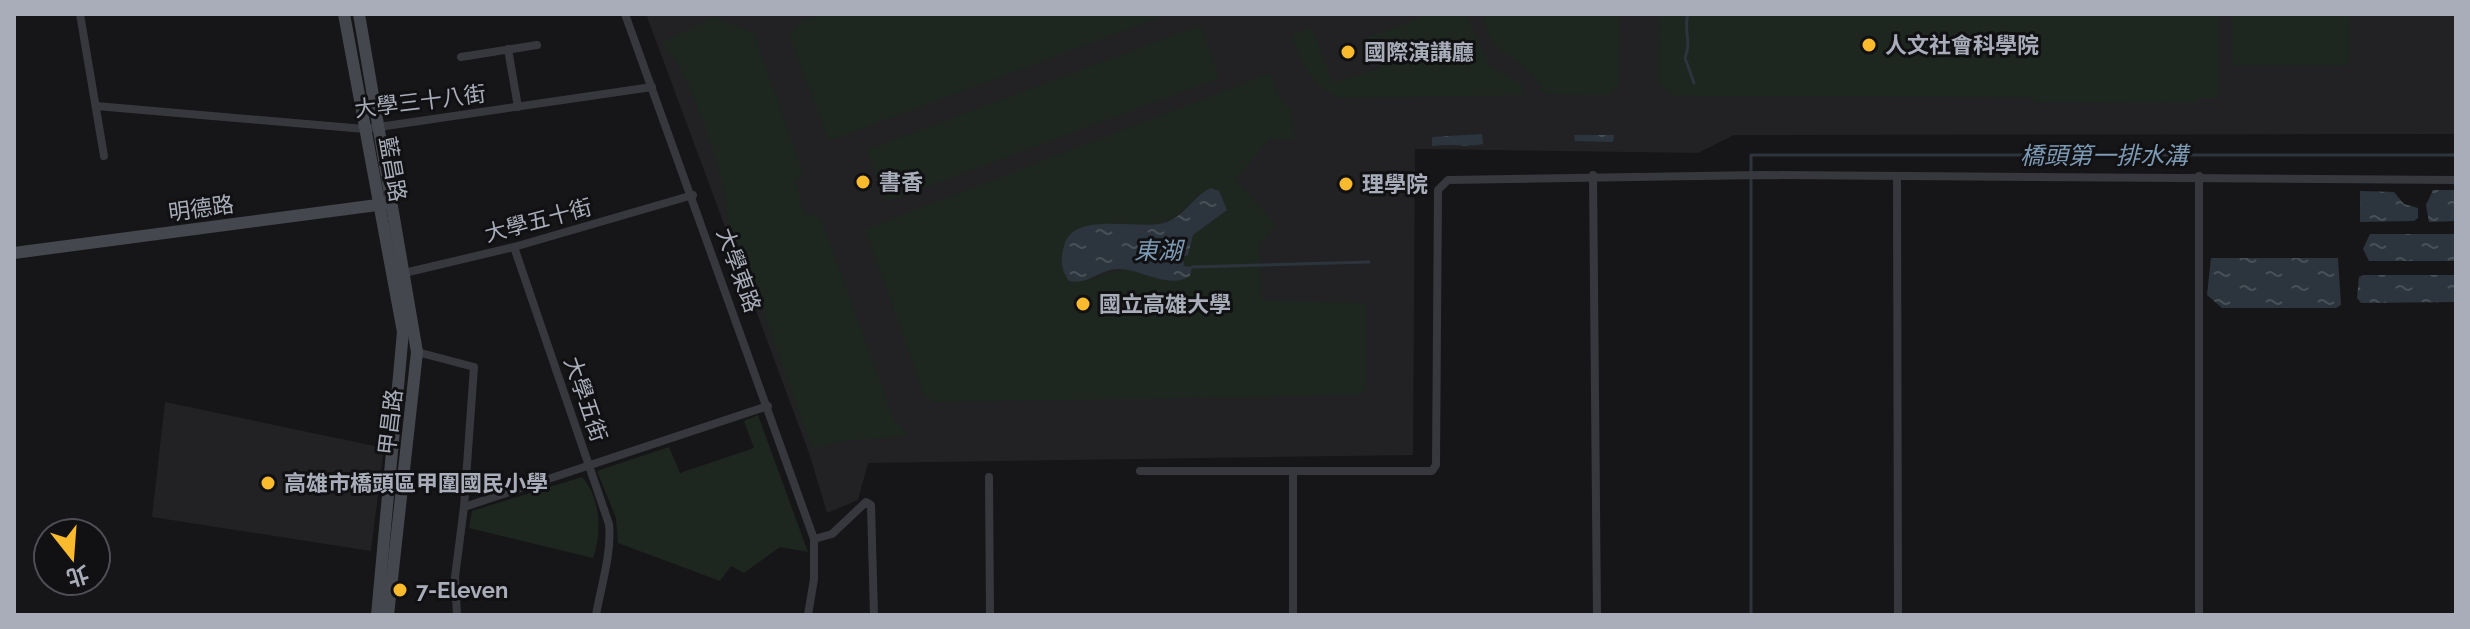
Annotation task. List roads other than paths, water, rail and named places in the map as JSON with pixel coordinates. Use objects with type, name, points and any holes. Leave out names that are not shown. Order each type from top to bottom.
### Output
[{"type":"street","points":[[80,14],[104,156]]},
{"type":"street","name":"藍昌路","points":[[344,14],[379,205],[399,274]]},
{"type":"street","name":"藍昌路","points":[[359,14],[392,202],[399,274],[409,330]]},
{"type":"street","name":"大學東路","points":[[625,14],[693,195],[814,539],[814,579],[808,615]]},
{"type":"street","points":[[461,57],[537,45]]},
{"type":"street","points":[[508,49],[518,107]]},
{"type":"street","name":"大學三十八街","points":[[96,106],[365,129],[652,87]]},
{"type":"street","points":[[1593,175],[1597,615]]},
{"type":"street","points":[[1140,471],[1427,473],[1436,465],[1438,190],[1448,180],[1593,175],[2199,176],[2456,180]]},
{"type":"street","points":[[2199,176],[2199,615]]},
{"type":"street","points":[[1897,177],[1898,615]]},
{"type":"street","name":"大學五十街","points":[[399,274],[514,247],[693,195]]},
{"type":"street","name":"明德路","points":[[14,253],[392,202]]},
{"type":"street","name":"大學五街","points":[[514,247],[609,524],[611,542],[596,615]]},
{"type":"street","name":"甲昌路","points":[[388,615],[417,352],[409,330]]},
{"type":"street","name":"甲昌路","points":[[377,615],[409,330]]},
{"type":"street","points":[[417,352],[474,367],[464,507],[455,577],[457,615]]},
{"type":"street","points":[[464,507],[768,406]]},
{"type":"street","points":[[1293,473],[1293,615]]},
{"type":"street","points":[[989,477],[990,615]]},
{"type":"street","points":[[814,539],[832,534],[866,502],[871,505],[874,615]]},
{"type":"water","points":[[1482,134],[1483,144],[1432,146],[1432,137]]},
{"type":"water","points":[[1574,135],[1614,135],[1613,142],[1575,141]]},
{"type":"water","name":"東湖","points":[[1211,188],[1219,191],[1227,210],[1193,235],[1188,255],[1183,257],[1184,266],[1192,267],[1190,276],[1173,281],[1118,269],[1083,281],[1069,281],[1062,261],[1064,246],[1070,235],[1094,225],[1167,222]]},
{"type":"water","points":[[2433,190],[2456,190],[2456,221],[2429,222],[2426,205]]},
{"type":"water","points":[[2360,191],[2394,192],[2404,204],[2418,208],[2418,218],[2414,221],[2360,222]]},
{"type":"water","points":[[2370,234],[2456,234],[2456,261],[2369,261],[2363,249]]},
{"type":"water","points":[[2211,258],[2338,258],[2341,305],[2336,308],[2222,308],[2207,295]]},
{"type":"water","points":[[2456,275],[2456,302],[2361,303],[2357,298],[2359,277]]},
{"type":"waterway","points":[[1688,14],[1685,58],[1694,83]]},
{"type":"waterway","name":"橋頭第一排水溝","points":[[1751,615],[1751,155],[2456,155]]},
{"type":"waterway","points":[[1192,267],[1369,262]]},
{"type":"place","name":"人文社會科學院","points":[[1869,45]]},
{"type":"place","name":"國際演講廳","points":[[1348,52]]},
{"type":"place","name":"書香","points":[[863,182]]},
{"type":"place","name":"理學院","points":[[1346,184]]},
{"type":"place","name":"國立高雄大學","points":[[1083,304]]},
{"type":"place","name":"高雄市橋頭區甲圍國民小學","points":[[268,483]]},
{"type":"place","name":"7-Eleven","points":[[400,590]]}]
